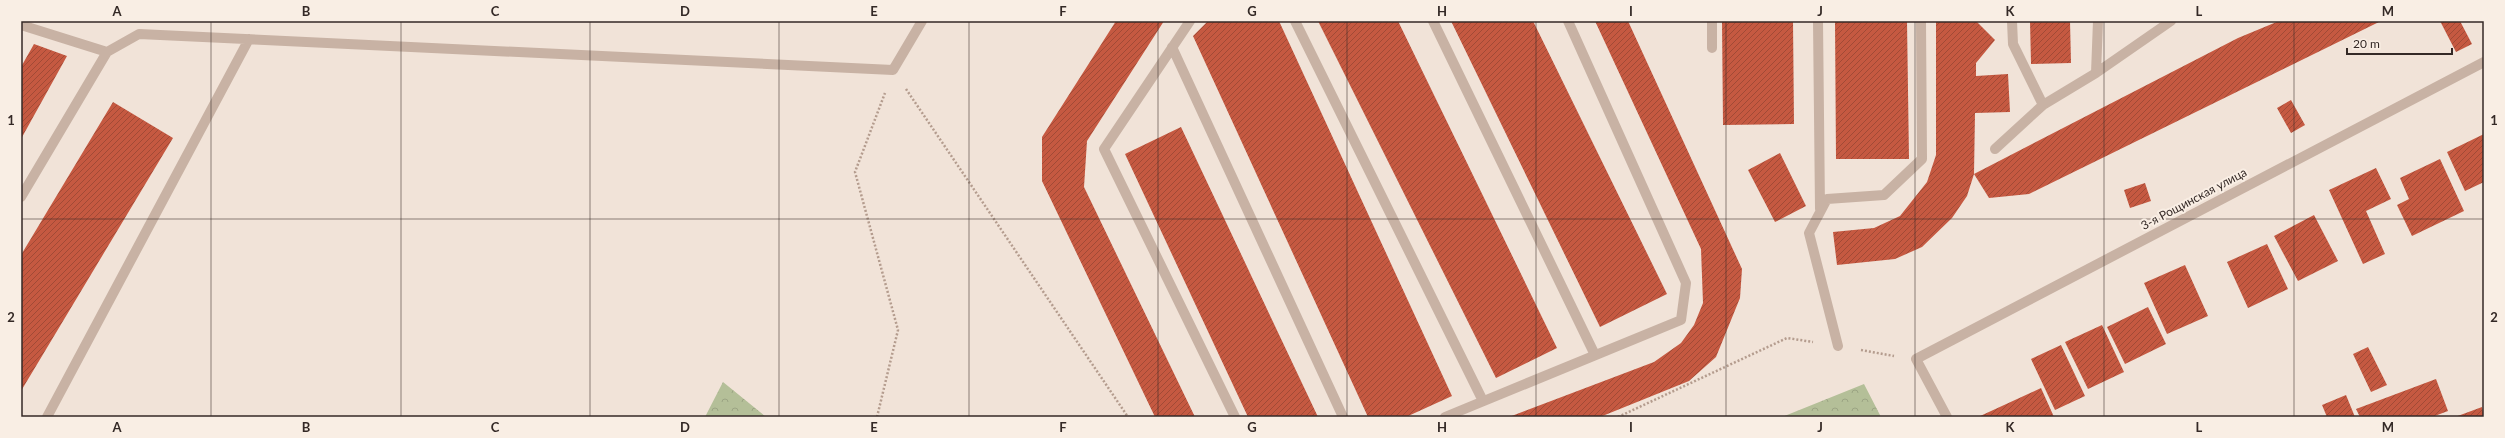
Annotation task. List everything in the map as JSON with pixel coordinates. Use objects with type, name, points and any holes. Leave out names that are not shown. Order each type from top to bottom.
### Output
[{"type":"street","points":[[21,197],[107,52],[139,34],[893,70],[922,21]]},
{"type":"street","points":[[1190,21],[1104,149],[1235,417]]},
{"type":"street","points":[[1295,21],[1483,401]]},
{"type":"street","points":[[1432,21],[1596,355]]},
{"type":"street","points":[[1445,417],[1681,320],[1686,283],[1568,21]]},
{"type":"street","points":[[1712,21],[1712,48]]},
{"type":"street","points":[[1818,21],[1820,210]]},
{"type":"street","points":[[1838,346],[1809,233],[1827,198],[1884,195],[1922,159],[1921,21]]},
{"type":"street","points":[[2012,21],[2013,44],[2043,106]]},
{"type":"street","points":[[2096,72],[2098,21]]},
{"type":"street","points":[[1995,149],[2043,106],[2171,21]]},
{"type":"street","points":[[21,25],[107,52]]},
{"type":"street","points":[[47,417],[249,40]]},
{"type":"street","points":[[1172,47],[1343,417]]},
{"type":"street","name":"3-я Рощинская улица","points":[[1916,359],[2484,62]]},
{"type":"street","points":[[1916,359],[1947,417]]},
{"type":"path","points":[[877,417],[898,330],[855,172],[893,70]]},
{"type":"path","points":[[893,70],[1128,417]]},
{"type":"path","points":[[1618,417],[1787,338],[1916,359]]},
{"type":"green space","points":[[723,382],[766,417],[705,417]]},
{"type":"green space","points":[[1864,384],[1881,417],[1782,417]]},
{"type":"building","points":[[1116,21],[1164,21],[1087,141],[1084,187],[1195,417],[1155,417],[1042,181],[1042,137]]},
{"type":"building","points":[[1208,21],[1279,21],[1452,396],[1406,417],[1368,417],[1193,36]]},
{"type":"building","points":[[1318,21],[1398,21],[1557,348],[1496,378]]},
{"type":"building","points":[[1451,21],[1533,21],[1667,294],[1600,327]]},
{"type":"building","points":[[1595,21],[1628,21],[1742,269],[1740,298],[1716,357],[1689,381],[1600,417],[1509,417],[1654,362],[1681,343],[1694,325],[1703,303],[1701,249]]},
{"type":"building","points":[[1722,21],[1793,21],[1794,124],[1723,125]]},
{"type":"building","points":[[1835,21],[1907,21],[1909,159],[1836,159]]},
{"type":"building","points":[[1936,21],[1976,21],[1995,40],[1976,63],[1976,76],[2008,74],[2010,112],[1975,113],[1974,174],[1967,196],[1952,218],[1922,247],[1895,259],[1837,265],[1833,232],[1874,228],[1900,216],[1927,182],[1936,155]]},
{"type":"building","points":[[2030,21],[2070,21],[2071,63],[2031,64]]},
{"type":"building","points":[[2279,21],[2381,21],[2029,194],[1989,198],[1974,174],[2238,38]]},
{"type":"building","points":[[2440,21],[2460,21],[2472,44],[2456,52]]},
{"type":"building","points":[[34,44],[67,56],[21,139],[21,67]]},
{"type":"building","points":[[2291,100],[2305,125],[2291,133],[2277,108]]},
{"type":"building","points":[[113,102],[173,138],[21,391],[21,255]]},
{"type":"building","points":[[1181,127],[1318,417],[1248,417],[1125,154]]},
{"type":"building","points":[[2484,134],[2484,182],[2465,191],[2447,152]]},
{"type":"building","points":[[1780,153],[1806,206],[1775,222],[1748,170]]},
{"type":"building","points":[[2440,159],[2464,211],[2412,236],[2397,205],[2409,199],[2400,178]]},
{"type":"building","points":[[2376,168],[2391,199],[2366,211],[2385,254],[2363,264],[2329,190]]},
{"type":"building","points":[[2145,183],[2151,201],[2130,208],[2124,190]]},
{"type":"building","points":[[2314,215],[2338,261],[2298,281],[2274,236]]},
{"type":"building","points":[[2267,244],[2288,289],[2248,308],[2227,262]]},
{"type":"building","points":[[2185,265],[2208,316],[2167,334],[2144,283]]},
{"type":"building","points":[[2148,307],[2166,344],[2125,364],[2107,327]]},
{"type":"building","points":[[2102,325],[2124,372],[2088,389],[2065,342]]},
{"type":"building","points":[[2061,345],[2085,396],[2055,410],[2031,359]]},
{"type":"building","points":[[2368,347],[2387,385],[2371,392],[2353,354]]},
{"type":"building","points":[[2436,379],[2448,411],[2432,417],[2360,417],[2356,409]]},
{"type":"building","points":[[2041,388],[2054,417],[1978,417]]},
{"type":"building","points":[[2346,395],[2355,417],[2327,417],[2322,405]]},
{"type":"building","points":[[2482,407],[2484,417],[2455,417]]}]
